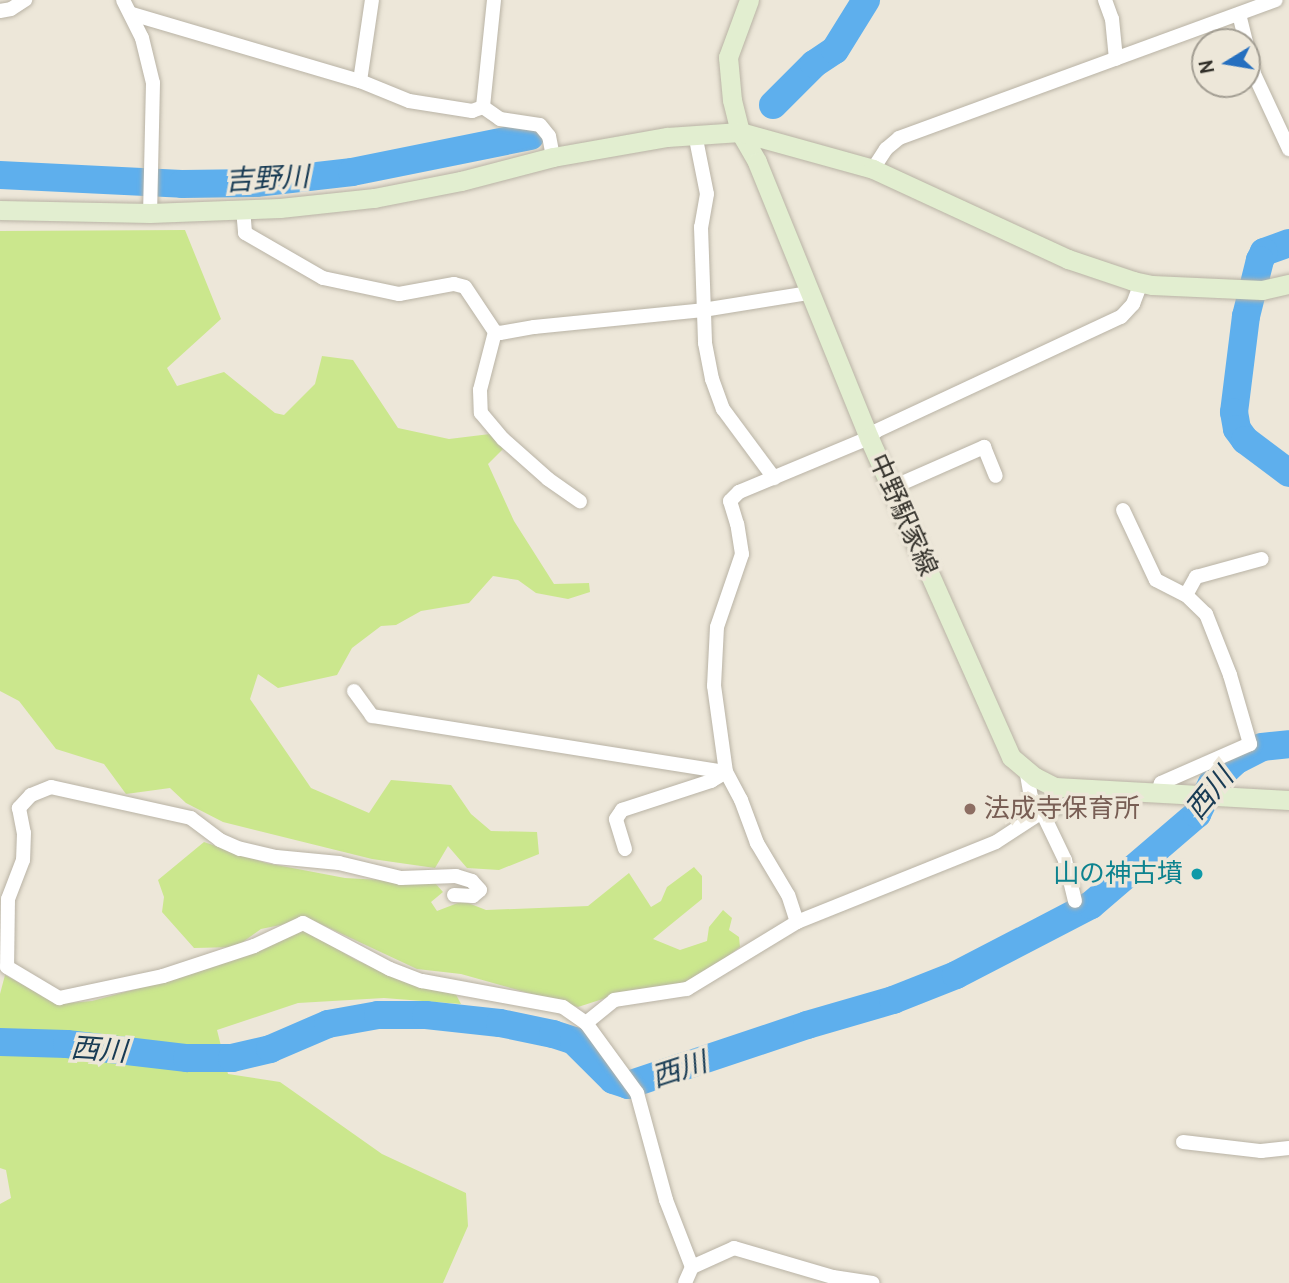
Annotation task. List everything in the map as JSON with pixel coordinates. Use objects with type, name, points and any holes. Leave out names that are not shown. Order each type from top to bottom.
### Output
[{"type":"street","points":[[123,0],[142,38],[153,83],[150,213]]},
{"type":"street","points":[[360,81],[372,0]]},
{"type":"street","points":[[483,107],[494,0]]},
{"type":"street","name":"中野駅家線","points":[[749,0],[728,57],[732,100],[740,132],[757,162],[869,438],[1011,757],[1055,787],[1289,800]]},
{"type":"street","points":[[1105,0],[1112,19],[1116,59]]},
{"type":"street","points":[[873,169],[886,149],[899,138],[1276,0]]},
{"type":"street","points":[[0,11],[11,9],[23,1]]},
{"type":"street","points":[[132,14],[360,81],[409,102],[472,111],[483,107]]},
{"type":"street","points":[[1239,14],[1243,28]]},
{"type":"street","points":[[1261,89],[1289,149]]},
{"type":"street","points":[[483,107],[500,119],[540,125],[549,136],[553,157]]},
{"type":"street","points":[[0,210],[150,213],[243,209],[374,198],[461,181],[553,157],[695,134],[740,132],[873,169],[1068,259],[1141,283],[1262,290],[1289,284]]},
{"type":"street","points":[[695,134],[707,194],[701,227],[705,344],[723,409],[774,478]]},
{"type":"street","points":[[243,209],[245,233],[324,278],[399,294],[454,284],[465,287],[495,332],[480,390],[481,413],[503,439],[548,479],[580,501]]},
{"type":"street","points":[[797,922],[788,895],[757,843],[741,800],[726,772],[714,686],[717,627],[742,554],[730,501],[739,492],[869,438],[876,431],[1121,317],[1133,304],[1141,283]]},
{"type":"street","points":[[495,332],[703,310],[808,293]]},
{"type":"street","points":[[891,488],[984,447],[996,476]]},
{"type":"street","points":[[1123,510],[1156,580],[1186,595],[1206,614],[1230,675],[1251,744],[1161,783],[1157,794]]},
{"type":"street","points":[[1186,595],[1196,577],[1262,559]]},
{"type":"street","points":[[354,691],[372,716],[726,772]]},
{"type":"street","points":[[1026,769],[1031,797],[1042,812],[1065,860],[1075,901]]},
{"type":"street","points":[[625,849],[616,819],[622,810],[711,781],[726,772]]},
{"type":"street","points":[[454,895],[473,895],[480,890],[472,881],[456,876],[401,878],[339,863],[276,857],[240,849],[220,839],[191,818],[51,787],[31,795],[19,808],[24,833],[23,860],[8,899],[7,967],[60,998],[163,976],[254,946],[303,923],[390,969],[422,981],[563,1007],[586,1023],[637,1093],[666,1200],[692,1267]]},
{"type":"street","points":[[586,1023],[614,1000],[687,989],[797,922],[996,842],[1042,812],[1088,798],[1090,790]]},
{"type":"street","points":[[1183,1142],[1261,1151],[1289,1148]]},
{"type":"street","points":[[685,1283],[692,1267],[734,1248],[832,1277],[873,1283]]},
{"type":"green space","points":[[185,230],[221,319],[167,368],[177,386],[224,372],[275,413],[284,415],[315,384],[322,356],[353,360],[398,428],[449,439],[490,434],[503,449],[488,464],[514,521],[554,584],[589,583],[590,592],[568,599],[536,593],[518,580],[493,576],[469,603],[421,611],[396,625],[381,626],[352,648],[337,675],[278,688],[258,674],[250,699],[311,788],[369,813],[391,780],[451,785],[471,814],[491,831],[537,832],[539,854],[499,870],[467,868],[448,846],[435,868],[372,859],[223,822],[186,803],[170,788],[126,794],[104,764],[56,749],[19,701],[0,691],[0,231]]},
{"type":"green space","points":[[204,842],[266,863],[345,878],[435,883],[443,892],[431,902],[437,911],[463,901],[486,910],[588,906],[629,873],[651,907],[661,901],[667,887],[694,867],[702,876],[702,899],[653,939],[680,950],[707,941],[709,927],[723,910],[732,918],[729,930],[739,937],[740,947],[700,977],[675,987],[612,996],[578,1007],[461,974],[417,969],[310,919],[261,929],[236,947],[194,948],[162,912],[164,897],[158,880]]},
{"type":"green space","points":[[305,930],[356,960],[404,981],[453,989],[461,1004],[384,998],[298,1003],[217,1030],[228,1074],[280,1082],[382,1154],[466,1193],[468,1226],[443,1283],[0,1283],[0,1204],[11,1198],[6,1170],[0,1168],[0,994],[5,975],[58,1004],[92,1001],[169,980]]},
{"type":"waterway","name":"吉野川","points":[[773,105],[814,64],[835,50],[866,0]]},
{"type":"waterway","name":"吉野川","points":[[0,175],[182,184],[256,183],[352,172],[530,136]]},
{"type":"waterway","name":"西川","points":[[1289,243],[1264,252],[1260,260],[1246,316],[1234,412],[1237,429],[1245,440],[1289,473]]},
{"type":"waterway","name":"西川","points":[[0,1042],[67,1044],[187,1058],[232,1058],[270,1049],[328,1024],[378,1015],[426,1015],[500,1023],[574,1041],[613,1080],[628,1085],[807,1025],[893,1000],[956,975],[1091,905],[1197,814],[1212,783],[1237,760],[1262,747],[1289,744]]},
{"type":"place","name":"法成寺保育所","points":[[970,809]]},
{"type":"place","name":"山の神古墳","points":[[1197,874]]}]
